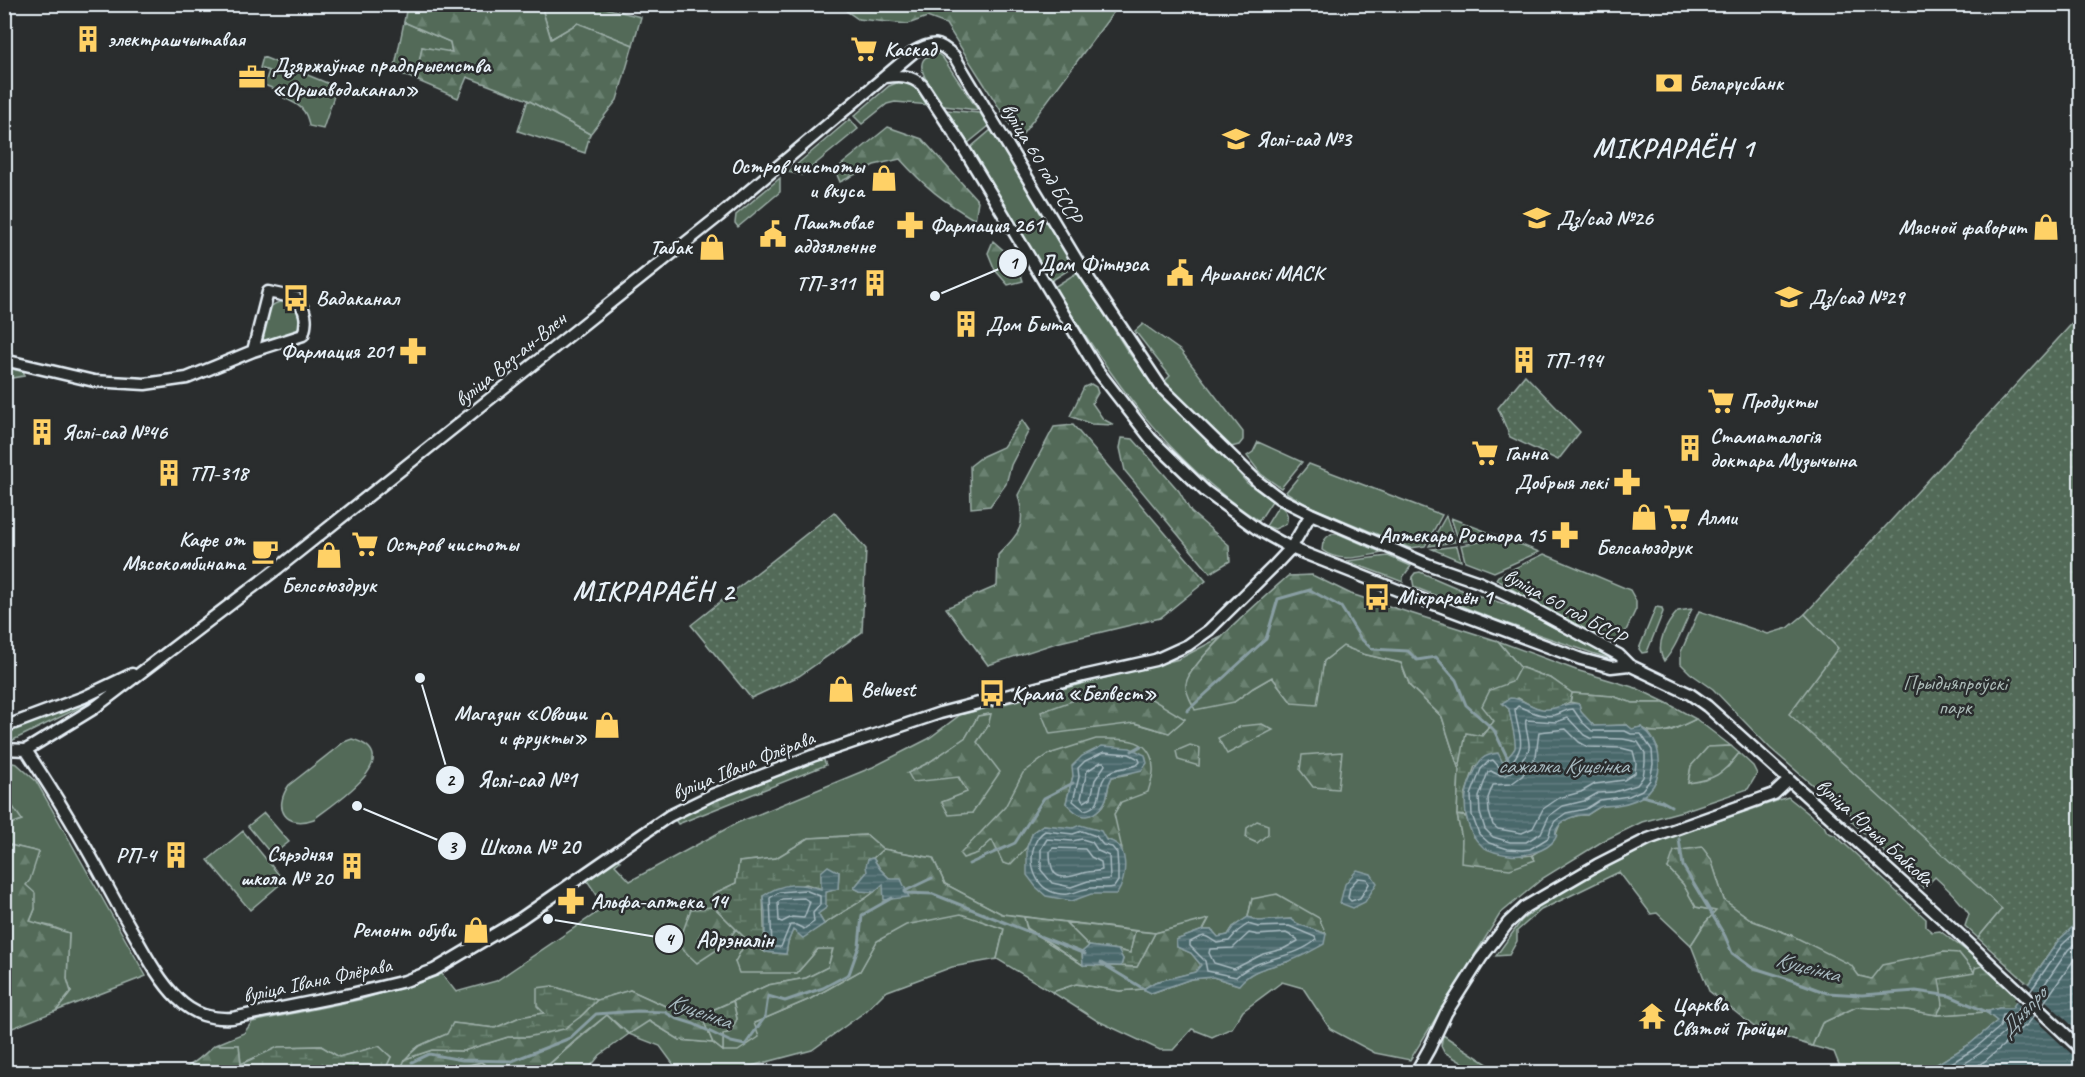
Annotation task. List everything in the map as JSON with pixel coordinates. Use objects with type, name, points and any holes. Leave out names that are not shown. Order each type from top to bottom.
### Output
[{"type":"main road","name":"вуліца 60 год БССР","points":[[885,77],[915,51],[930,44],[943,46],[954,56],[1081,267],[1161,387],[1258,482],[1279,498],[1311,514],[1427,564],[1479,582],[1517,600],[1619,656],[1629,665]]},
{"type":"main road","name":"вуліца 60 год БССР","points":[[885,77],[907,76],[922,85],[968,155],[1098,370],[1151,439],[1205,491],[1257,530],[1291,548],[1410,596],[1581,659],[1611,667],[1629,665]]},
{"type":"main road","name":"вуліца Воз-ан-Влен","points":[[26,750],[93,709],[154,663],[719,216],[885,77]]},
{"type":"main road","points":[[4,360],[94,381],[145,384],[187,378],[253,351],[303,335],[306,315],[304,308],[296,298],[267,292],[253,351]]},
{"type":"main road","name":"вуліца Івана Флёрава","points":[[26,750],[76,830],[143,949],[170,989],[186,1006],[200,1015],[219,1019],[232,1018],[351,994],[405,981],[434,970],[520,919],[669,816],[712,795],[801,760],[940,713],[1155,660],[1188,645],[1209,630],[1291,548],[1311,514]]},
{"type":"main road","name":"вуліца Воз-ан-Влен","points":[[4,727],[84,697],[154,663]]},
{"type":"main road","name":"вуліца Юрыя Бабкова","points":[[1629,665],[1690,694],[1707,706],[1947,923],[2080,1048]]},
{"type":"main road","points":[[4,749],[26,750]]},
{"type":"main road","points":[[1416,1072],[1468,976],[1508,923],[1526,907],[1640,842],[1774,794],[1789,780]]},
{"type":"green space","points":[[407,5],[541,5],[551,39],[578,23],[633,45],[617,100],[590,134],[528,100],[467,77],[458,98],[416,80],[422,47],[452,52],[450,42],[404,22]]},
{"type":"green space","points":[[541,5],[593,5],[641,17],[633,45],[578,23],[551,39]]},
{"type":"green space","points":[[838,5],[1119,5],[1019,139],[946,24],[927,17],[908,24],[858,19]]},
{"type":"green space","points":[[404,22],[450,42],[452,53],[422,47],[416,80],[394,71]]},
{"type":"green space","points":[[938,54],[978,110],[944,106],[928,84],[922,68],[923,61],[928,56]]},
{"type":"green space","points":[[263,57],[337,87],[323,129],[309,126],[304,111],[284,98],[285,93],[264,85],[269,71],[260,68]]},
{"type":"green space","points":[[904,80],[919,87],[930,105],[895,102],[887,104],[862,124],[854,116],[889,86]]},
{"type":"green space","points":[[528,100],[590,134],[585,153],[518,131]]},
{"type":"green space","points":[[946,110],[980,113],[989,126],[967,144]]},
{"type":"green space","points":[[850,119],[858,129],[802,175],[788,172]]},
{"type":"green space","points":[[888,127],[922,139],[978,201],[975,220],[935,193],[900,159],[874,165],[840,182],[835,170]]},
{"type":"green space","points":[[991,130],[1075,266],[1051,281],[970,148]]},
{"type":"green space","points":[[780,178],[780,192],[738,227],[735,223],[736,215]]},
{"type":"green space","points":[[993,241],[1017,262],[1023,281],[1008,285],[995,270],[988,253]]},
{"type":"green space","points":[[1078,272],[1128,352],[1162,395],[1223,454],[1247,483],[1272,501],[1259,521],[1196,472],[1169,445],[1120,385],[1054,287]]},
{"type":"green space","points":[[285,301],[299,313],[300,327],[291,336],[264,340],[261,336],[269,308],[278,302]]},
{"type":"green space","name":"Прыдняпроўскі парк","points":[[2080,315],[2080,920],[2058,941],[2028,984],[1978,938],[2002,909],[1789,714],[1838,648],[1805,614]]},
{"type":"green space","points":[[1143,324],[1181,351],[1243,432],[1243,440],[1239,445],[1231,447],[1200,419],[1165,381],[1170,376],[1135,331]]},
{"type":"green space","points":[[5,367],[24,372],[24,376],[5,379]]},
{"type":"green space","points":[[1525,375],[1580,432],[1558,460],[1510,437],[1498,408]]},
{"type":"green space","points":[[1091,384],[1096,387],[1098,393],[1092,403],[1103,419],[1114,425],[1091,424],[1070,416],[1084,387]]},
{"type":"green space","points":[[1022,420],[1029,430],[1011,465],[1006,484],[990,506],[971,508],[970,466],[983,456],[1003,447]]},
{"type":"green space","points":[[1073,425],[1206,581],[1160,618],[1056,643],[988,665],[946,608],[997,586],[998,555],[1016,535],[1021,522],[1018,495],[1054,427]]},
{"type":"green space","points":[[1122,438],[1133,439],[1179,491],[1191,512],[1229,545],[1230,561],[1210,573],[1125,471],[1120,448]]},
{"type":"green space","points":[[1258,442],[1302,462],[1281,488],[1261,474],[1247,456],[1253,452]]},
{"type":"green space","points":[[1309,464],[1442,515],[1425,546],[1410,548],[1307,505],[1286,492]]},
{"type":"green space","points":[[1279,505],[1287,513],[1286,524],[1275,529],[1266,526]]},
{"type":"green space","points":[[834,512],[866,549],[862,632],[799,676],[751,698],[691,625]]},
{"type":"green space","points":[[1446,516],[1455,542],[1429,546]]},
{"type":"green space","points":[[1451,518],[1498,536],[1459,542]]},
{"type":"green space","points":[[1331,534],[1339,534],[1383,553],[1352,558],[1336,557],[1322,550],[1324,540]]},
{"type":"green space","points":[[1505,538],[1539,552],[1494,572],[1465,561],[1461,545]]},
{"type":"green space","points":[[1457,546],[1461,561],[1432,549]]},
{"type":"green space","points":[[1544,554],[1630,590],[1636,601],[1636,609],[1623,637],[1611,642],[1602,640],[1496,579]]},
{"type":"green space","points":[[1388,556],[1411,566],[1403,577],[1403,582],[1347,561]]},
{"type":"green space","points":[[1420,572],[1464,591],[1517,608],[1616,660],[1494,619],[1414,587],[1412,577],[1415,573]]},
{"type":"green space","points":[[1312,575],[1351,594],[1498,641],[1520,667],[1494,721],[1462,755],[1459,770],[1442,717],[1410,686],[1401,663],[1363,654],[1343,646],[1324,661],[1317,705],[1292,703],[1272,677],[1234,702],[1195,710],[1186,684],[1200,660],[1288,576]]},
{"type":"green space","points":[[1656,607],[1662,608],[1663,612],[1647,652],[1642,653],[1639,649]]},
{"type":"green space","points":[[1692,609],[1676,643],[1664,661],[1660,648],[1666,628],[1678,611]]},
{"type":"green space","points":[[1699,611],[1768,634],[1788,628],[1805,614],[1838,648],[2002,909],[1978,938],[1965,926],[1969,914],[1954,895],[1935,877],[1924,888],[1851,821],[1852,816],[1845,809],[1838,807],[1770,748],[1713,689],[1681,664],[1681,652]]},
{"type":"green space","points":[[1221,637],[1189,674],[1234,702],[1272,677],[1292,703],[1324,661],[1343,646],[1363,654],[1401,663],[1410,686],[1442,717],[1459,770],[1457,815],[1462,839],[1462,863],[1534,860],[1532,855],[1553,842],[1560,824],[1569,818],[1587,815],[1601,806],[1616,805],[1658,749],[1648,732],[1670,731],[1696,719],[1731,746],[1708,747],[1691,766],[1688,783],[1728,767],[1739,753],[1753,766],[1757,774],[1748,789],[1642,822],[1603,841],[1543,878],[1500,914],[1410,1060],[1375,1053],[1330,1029],[1303,988],[1282,982],[1243,1011],[1232,1028],[1212,1037],[1192,1029],[1173,1050],[1160,1050],[1096,1020],[1052,992],[1076,984],[1120,991],[1143,989],[1152,993],[1191,979],[1213,977],[1238,985],[1254,972],[1287,962],[1252,899],[1248,917],[1233,927],[1228,935],[1218,937],[1212,930],[1203,930],[1208,920],[1155,933],[1002,914],[945,884],[933,858],[883,849],[867,835],[809,838],[776,858],[739,862],[736,883],[713,894],[714,907],[691,909],[723,946],[736,929],[747,940],[735,962],[797,973],[818,949],[833,948],[828,967],[806,978],[768,985],[701,1015],[663,1005],[630,990],[597,1000],[552,986],[545,1013],[520,1017],[495,1028],[453,1023],[447,1034],[412,1051],[400,1072],[384,1072],[391,1057],[379,1046],[339,1057],[321,1046],[279,1047],[241,1064],[239,1045],[215,1045],[244,1033],[252,1022],[363,999],[442,974],[456,992],[496,981],[605,907],[586,879],[614,859],[620,861],[615,865],[630,881],[737,823],[873,767],[928,739],[960,715],[1179,659]],"holes":[[[990,714],[988,726],[977,742],[972,813],[942,803],[968,792],[958,777],[908,773],[928,763],[966,737],[978,716]],[[1184,719],[1169,733],[1135,723]]]},
{"type":"green space","points":[[1498,641],[1576,670],[1636,688],[1667,703],[1633,703],[1612,696],[1572,693],[1552,679],[1520,667]]},
{"type":"green space","points":[[1520,667],[1552,679],[1572,693],[1570,702],[1551,710],[1536,708],[1518,698],[1503,703],[1509,709],[1515,736],[1515,748],[1503,764],[1475,766],[1465,795],[1466,816],[1457,815],[1459,770],[1466,733],[1482,736],[1494,721],[1482,706],[1490,690],[1512,682]]},
{"type":"green space","points":[[1094,693],[1145,695],[1185,719],[1169,733],[1135,723],[1050,734],[1041,712]]},
{"type":"green space","points":[[1572,693],[1612,696],[1633,703],[1667,703],[1696,719],[1662,732],[1641,727],[1632,729],[1627,725],[1594,726],[1581,712],[1579,704],[1570,702]]},
{"type":"green space","points":[[82,702],[85,705],[5,744],[5,731]]},
{"type":"green space","points":[[991,714],[988,726],[977,742],[1000,772],[972,813],[949,815],[942,802],[967,792],[959,777],[913,782],[908,773],[928,763],[966,737],[978,716]]},
{"type":"green space","points":[[1262,724],[1273,730],[1227,754],[1218,738],[1241,726]]},
{"type":"green space","points":[[352,739],[368,747],[373,757],[370,768],[362,780],[314,819],[296,821],[289,819],[282,809],[282,802],[289,785],[344,742]]},
{"type":"green space","points":[[1096,739],[1124,739],[1141,744],[1147,750],[1151,757],[1153,771],[1148,792],[1121,802],[1114,814],[1122,849],[1115,843],[1096,835],[1074,829],[1043,825],[1033,832],[1027,847],[1010,865],[1003,863],[992,840],[978,853],[963,858],[960,854],[1005,807],[1023,773],[1049,754]],"holes":[[[1129,774],[1112,777],[1104,803],[1092,814],[1084,816],[1066,803],[1073,776]]]},
{"type":"green space","points":[[1190,745],[1200,748],[1199,766],[1178,760],[1176,751]]},
{"type":"green space","points":[[1731,746],[1739,753],[1723,771],[1711,778],[1688,783],[1691,766],[1708,747]]},
{"type":"green space","points":[[1342,752],[1338,789],[1313,787],[1300,770],[1302,755]]},
{"type":"green space","points":[[823,758],[826,765],[678,824],[674,818],[711,800]]},
{"type":"green space","points":[[4,761],[17,764],[36,781],[146,976],[56,1011],[71,992],[67,979],[69,933],[30,922],[35,909],[26,885],[39,852],[5,844],[5,826],[21,819],[13,807],[5,804]]},
{"type":"green space","points":[[1788,797],[1824,826],[1827,832],[1836,836],[1926,919],[1926,927],[1932,932],[1940,931],[1985,965],[1975,973],[1959,953],[1871,979],[1859,976],[1791,935],[1753,921],[1724,900],[1711,859],[1668,868],[1683,884],[1696,907],[1717,911],[1705,923],[1691,945],[1657,913],[1651,914],[1619,872],[1541,910],[1517,931],[1517,941],[1509,955],[1496,956],[1521,921],[1553,895],[1639,848]]},
{"type":"green space","points":[[5,804],[13,807],[22,820],[5,826]]},
{"type":"green space","points":[[264,813],[289,842],[272,855],[248,826]]},
{"type":"green space","points":[[1457,815],[1466,817],[1474,837],[1523,856],[1532,855],[1535,860],[1510,869],[1461,863],[1462,839]]},
{"type":"green space","points":[[1257,821],[1268,825],[1268,834],[1257,843],[1246,838],[1247,828]]},
{"type":"green space","points":[[243,831],[284,881],[250,910],[208,860]]},
{"type":"green space","points":[[867,835],[883,849],[873,858],[868,859],[867,872],[854,888],[874,892],[824,924],[818,914],[826,892],[838,889],[839,872],[828,867],[821,872],[822,889],[806,884],[763,896],[765,952],[747,940],[714,907],[713,894],[736,883],[739,862],[776,858],[809,838]]},
{"type":"green space","points":[[5,844],[39,852],[30,880],[26,885],[35,893],[35,909],[30,921],[69,933],[67,979],[71,992],[56,1011],[5,1031]]},
{"type":"green space","points":[[1702,847],[1711,859],[1724,900],[1753,921],[1791,935],[1851,965],[1859,976],[1871,979],[1882,965],[1944,952],[1959,953],[1975,973],[1943,1004],[1937,1015],[1907,1010],[1856,1007],[1822,1023],[1812,1046],[1757,1029],[1709,991],[1691,945],[1716,911],[1696,907],[1683,884],[1668,868],[1674,851]]},
{"type":"green space","points":[[883,849],[933,858],[945,884],[1002,914],[1024,917],[1027,929],[1083,965],[1137,967],[1155,933],[1209,919],[1203,930],[1176,940],[1177,947],[1191,953],[1201,965],[1196,972],[1155,982],[1143,989],[1120,991],[1076,984],[1052,992],[997,959],[1004,929],[961,914],[906,925],[877,941],[860,971],[810,999],[754,1023],[759,1037],[738,1051],[723,1051],[723,1034],[730,1032],[737,1019],[733,1001],[768,985],[806,978],[828,967],[833,949],[818,949],[797,973],[739,973],[735,962],[747,940],[765,952],[786,954],[793,929],[803,937],[866,898],[890,879],[873,858]]},
{"type":"green space","points":[[1277,894],[1319,918],[1326,934],[1298,924],[1291,919],[1258,921],[1248,917],[1252,899]]},
{"type":"green space","points":[[714,907],[736,929],[723,946],[697,963],[678,945],[691,909]]},
{"type":"green space","points":[[961,913],[1004,929],[997,959],[952,967],[885,992],[866,1011],[812,1050],[729,1072],[679,1072],[660,1046],[629,1034],[600,1055],[586,1072],[540,1072],[607,1015],[620,1028],[649,1021],[680,1040],[713,1043],[723,1051],[754,1023],[810,999],[860,971],[877,941],[906,924]]},
{"type":"green space","points":[[1024,917],[1065,922],[1089,946],[1082,952],[1083,965],[1027,928]]},
{"type":"green space","points":[[1065,922],[1135,931],[1130,954],[1089,946]]},
{"type":"green space","points":[[1135,931],[1155,933],[1137,967],[1121,966],[1123,959],[1118,950],[1130,953]]},
{"type":"green space","points":[[1985,965],[2019,999],[2012,1009],[1999,1008],[1986,1012],[1937,1015],[1943,1004],[1939,979],[1974,973],[1975,968]]},
{"type":"green space","points":[[552,986],[597,1000],[564,1029],[527,1037],[508,1037],[463,1051],[432,1050],[405,1059],[419,1046],[447,1034],[453,1023],[495,1028],[520,1017],[544,1013],[537,1006],[537,988]]},
{"type":"green space","points":[[630,990],[663,1005],[701,1015],[713,1043],[680,1040],[649,1021],[629,1034],[607,1015],[540,1072],[496,1072],[481,1062],[457,1068],[453,1072],[400,1072],[405,1059],[432,1050],[463,1051],[508,1037],[527,1037],[580,1017],[597,1000]]},
{"type":"green space","points":[[733,1001],[737,1019],[730,1032],[723,1034],[723,1051],[713,1043],[701,1015]]},
{"type":"green space","points":[[1856,1007],[1907,1010],[1937,1015],[1986,1012],[1997,1021],[1970,1044],[1924,1072],[1842,1072],[1834,1052],[1812,1046],[1822,1023]]},
{"type":"green space","points":[[1443,1035],[1489,1065],[1484,1072],[1478,1072],[1444,1052],[1441,1046]]},
{"type":"green space","points":[[215,1045],[239,1045],[241,1064],[231,1072],[153,1072],[184,1068]]},
{"type":"green space","points":[[321,1046],[339,1057],[379,1046],[391,1057],[384,1072],[231,1072],[241,1064],[278,1047]]},
{"type":"green space","points":[[481,1062],[496,1072],[453,1072],[457,1068]]},
{"type":"water","name":"сажалка Куцеінка","points":[[1510,698],[1542,709],[1579,704],[1581,712],[1594,726],[1627,725],[1632,729],[1641,727],[1656,745],[1659,769],[1654,785],[1643,796],[1635,800],[1597,808],[1587,815],[1578,815],[1565,820],[1558,827],[1557,836],[1551,844],[1540,850],[1527,854],[1506,855],[1483,847],[1468,824],[1466,796],[1471,779],[1482,759],[1498,753],[1503,763],[1515,748],[1509,709],[1502,703]]},
{"type":"water","points":[[1102,746],[1130,748],[1145,755],[1147,763],[1142,770],[1112,777],[1106,799],[1101,807],[1088,816],[1080,815],[1066,803],[1073,776],[1072,766],[1082,756]]},
{"type":"water","points":[[1043,825],[1073,828],[1080,825],[1101,831],[1106,840],[1120,848],[1125,862],[1125,871],[1117,894],[1091,894],[1072,901],[1046,896],[1036,887],[1027,875],[1027,847],[1033,832]]},
{"type":"water","points":[[873,858],[890,879],[901,879],[909,897],[884,900],[883,884],[874,892],[854,888],[867,872],[868,859]]},
{"type":"water","points":[[828,866],[839,872],[838,889],[826,892],[826,908],[818,914],[824,924],[803,938],[793,930],[786,954],[765,952],[763,896],[777,888],[791,885],[821,889],[821,872]]},
{"type":"water","points":[[1357,870],[1371,874],[1377,883],[1365,902],[1353,908],[1340,903],[1345,884]]},
{"type":"water","points":[[1248,917],[1258,921],[1291,919],[1298,924],[1326,934],[1324,944],[1298,957],[1256,972],[1239,985],[1213,977],[1191,979],[1151,993],[1143,989],[1155,982],[1195,972],[1201,965],[1191,953],[1177,947],[1176,940],[1203,930],[1212,930],[1218,937],[1228,935],[1233,927]]},
{"type":"water","name":"Дняпро","points":[[2080,920],[2080,1072],[1924,1072],[1970,1044],[1997,1021],[1986,1012],[1999,1008],[2012,1008],[2058,941]]},
{"type":"water","points":[[1089,946],[1118,950],[1123,959],[1121,966],[1083,965],[1082,952]]},
{"type":"pier","points":[[2026,982],[2080,1033],[2080,1062],[2014,1000]]},
{"type":"waterway","name":"Куцеінка","points":[[1187,711],[1266,639],[1278,599],[1310,590],[1341,607],[1361,639],[1372,649],[1408,651],[1417,660],[1436,657],[1456,680],[1466,705],[1494,730],[1508,759]]},
{"type":"waterway","points":[[1132,751],[1141,746]]},
{"type":"waterway","points":[[969,864],[1015,843],[1044,798],[1073,783]]},
{"type":"waterway","name":"Куцеінка","points":[[1642,796],[1671,806]]},
{"type":"waterway","name":"Куцеінка","points":[[1679,839],[1683,866],[1725,936],[1732,953],[1751,967],[1827,993],[1862,995],[1916,991],[1950,996],[1989,1013]]},
{"type":"waterway","name":"Куцеінка","points":[[905,891],[932,878]]},
{"type":"waterway","points":[[905,893],[933,894],[1085,954]]},
{"type":"waterway","name":"Куцеінка","points":[[412,1062],[429,1054],[462,1060],[512,1061],[570,1038],[596,1014],[637,1011],[665,1012],[731,1042],[745,1045],[765,1017],[768,996],[785,1001],[823,988],[849,974],[859,946],[862,915],[892,898]]},
{"type":"waterway","points":[[1101,963],[1144,989]]},
{"type":"place","name":"электрашчытавая","points":[[88,39]]},
{"type":"place","name":"Каскад","points":[[864,49]]},
{"type":"place","name":"Дзяржаўнае прадпрыемства «Оршаводаканал»","points":[[252,77]]},
{"type":"place","name":"Беларусбанк","points":[[1669,83]]},
{"type":"place","name":"Яслі-сад №3","points":[[1236,139]]},
{"type":"place","name":"Остров чистоты и вкуса","points":[[884,178]]},
{"type":"place","name":"Дз/сад №26","points":[[1537,218]]},
{"type":"place","name":"Фармация 261","points":[[910,225]]},
{"type":"place","name":"Мясной фаворит","points":[[2046,227]]},
{"type":"place","name":"Паштовае аддзяленне","points":[[773,234]]},
{"type":"place","name":"Табак","points":[[712,247]]},
{"type":"place","name":"Аршанскі МАСК","points":[[1180,273]]},
{"type":"place","name":"ТП-311","points":[[875,283]]},
{"type":"place","name":"Дом Фітнэса","points":[[935,296]]},
{"type":"place","name":"Дз/сад №29","points":[[1789,297]]},
{"type":"place","name":"Вадаканал","points":[[296,298]]},
{"type":"place","name":"Дом Быта","points":[[966,324]]},
{"type":"place","name":"Фармация 201","points":[[413,351]]},
{"type":"place","name":"ТП-194","points":[[1524,360]]},
{"type":"place","name":"Продукты","points":[[1721,401]]},
{"type":"place","name":"Яслі-сад №46","points":[[42,432]]},
{"type":"place","name":"Стаматалогія доктара Музычына","points":[[1690,448]]},
{"type":"place","name":"Ганна","points":[[1485,453]]},
{"type":"place","name":"ТП-318","points":[[169,473]]},
{"type":"place","name":"Добрыя лекі","points":[[1627,482]]},
{"type":"place","name":"Белсаюздрук","points":[[1644,517]]},
{"type":"place","name":"Алми","points":[[1677,517]]},
{"type":"place","name":"Аптекарь Ростора 15","points":[[1565,535]]},
{"type":"place","name":"Остров чистоты","points":[[365,544]]},
{"type":"place","name":"Кафе от Мясокомбината","points":[[265,551]]},
{"type":"place","name":"Белсоюздрук","points":[[329,555]]},
{"type":"place","name":"Мікрараён 1","points":[[1377,597]]},
{"type":"place","name":"Яслі-сад №1","points":[[420,678]]},
{"type":"place","name":"Belwest","points":[[841,689]]},
{"type":"place","name":"Крама «Белвест»","points":[[992,693]]},
{"type":"place","name":"Магазин «Овощи и фрукты»","points":[[607,725]]},
{"type":"place","name":"Школа № 20","points":[[357,806]]},
{"type":"place","name":"РП-4","points":[[176,855]]},
{"type":"place","name":"Сярэдняя школа № 20","points":[[352,866]]},
{"type":"place","name":"Альфа-аптека 14","points":[[571,901]]},
{"type":"place","name":"Адрэналін","points":[[548,919]]},
{"type":"place","name":"Ремонт обуви","points":[[476,930]]},
{"type":"place","name":"Царква Святой Тройцы","points":[[1652,1016]]},
{"type":"district","name":"МІКРАРАЁН 1","points":[[1674,148]]},
{"type":"district","name":"МІКРАРАЁН 2","points":[[654,591]]}]
